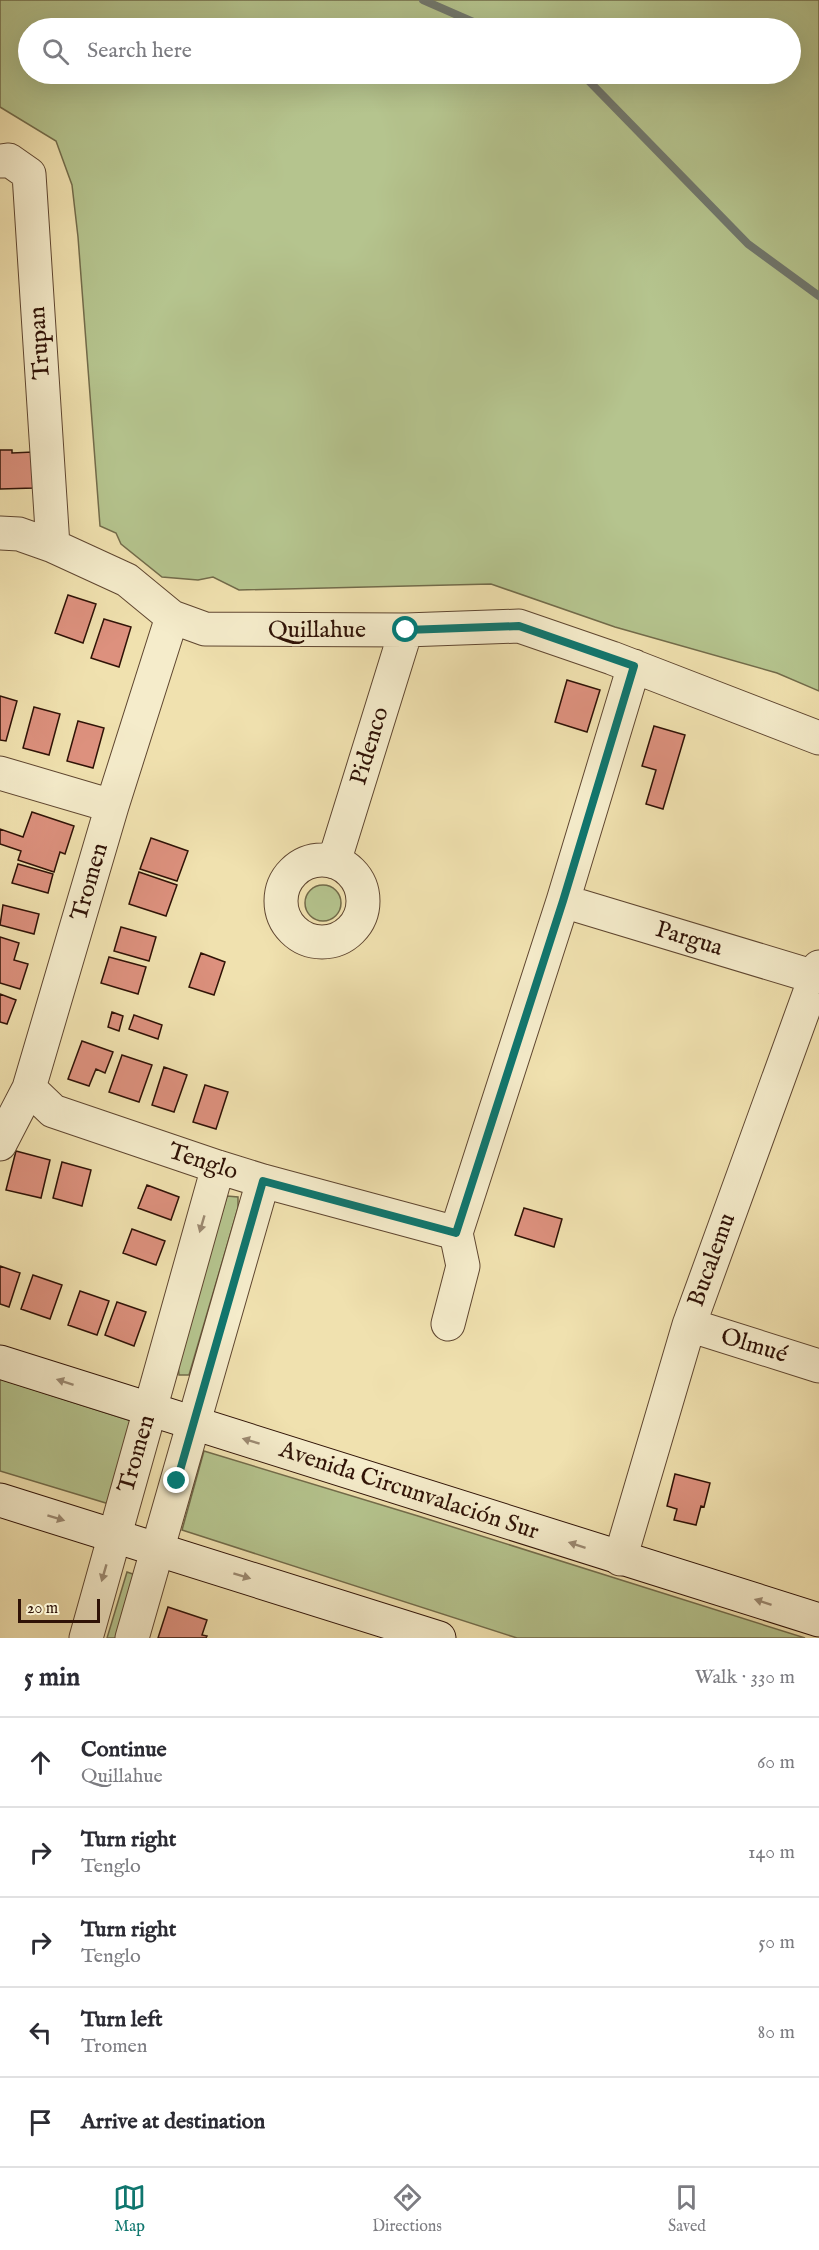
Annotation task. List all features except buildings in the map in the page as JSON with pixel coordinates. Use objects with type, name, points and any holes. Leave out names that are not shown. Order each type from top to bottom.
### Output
[{"type":"street","name":"Trupan","points":[[0,161],[9,160],[29,174],[53,546]]},
{"type":"street","name":"Quillahue","points":[[0,533],[20,534],[53,546],[127,580],[172,617],[206,629],[406,630],[519,626],[634,666],[819,738]]},
{"type":"street","name":"Tromen","points":[[0,1144],[29,1088],[112,806],[172,617]]},
{"type":"street","name":"Pidenco","points":[[334,862],[406,630]]},
{"type":"street","points":[[448,1324],[463,1266],[456,1233],[563,901],[634,666]]},
{"type":"street","points":[[0,773],[112,806]]},
{"type":"street","name":"Pargua","points":[[563,901],[817,972]]},
{"type":"street","name":"Bucalemu","points":[[620,1558],[688,1324],[817,972]]},
{"type":"street","name":"Tenglo","points":[[29,1088],[53,1111],[263,1181],[456,1233]]},
{"type":"street","name":"Tromen","points":[[86,1638],[218,1167]]},
{"type":"street","name":"Tromen","points":[[132,1638],[263,1181]]},
{"type":"street","points":[[189,1270],[234,1283]]},
{"type":"street","name":"Olmué","points":[[688,1324],[819,1366]]},
{"type":"street","name":"Avenida Circunvalación Sur","points":[[0,1362],[819,1620]]},
{"type":"street","points":[[0,1500],[439,1638]]},
{"type":"green space","points":[[0,0],[819,0],[819,691],[777,673],[615,627],[491,584],[239,590],[213,577],[198,580],[162,577],[121,544],[116,533],[100,526],[78,237],[72,185],[56,141],[0,107]]},
{"type":"green space","points":[[323,885],[336,890],[341,903],[336,916],[323,921],[310,916],[305,903],[310,890]]},
{"type":"green space","points":[[227,1196],[238,1197],[238,1208],[189,1375],[179,1375],[178,1363]]},
{"type":"green space","points":[[0,1379],[141,1424],[119,1507],[0,1471]]},
{"type":"green space","points":[[204,1451],[805,1638],[517,1638],[182,1530]]},
{"type":"green space","points":[[127,1572],[144,1578],[125,1638],[107,1638]]},
{"type":"waterway","points":[[423,0],[464,18]]},
{"type":"waterway","points":[[592,84],[748,244],[819,296]]},
{"type":"route","points":[[177,1481],[263,1181],[456,1233],[563,901],[634,666],[519,626],[406,630]]}]
